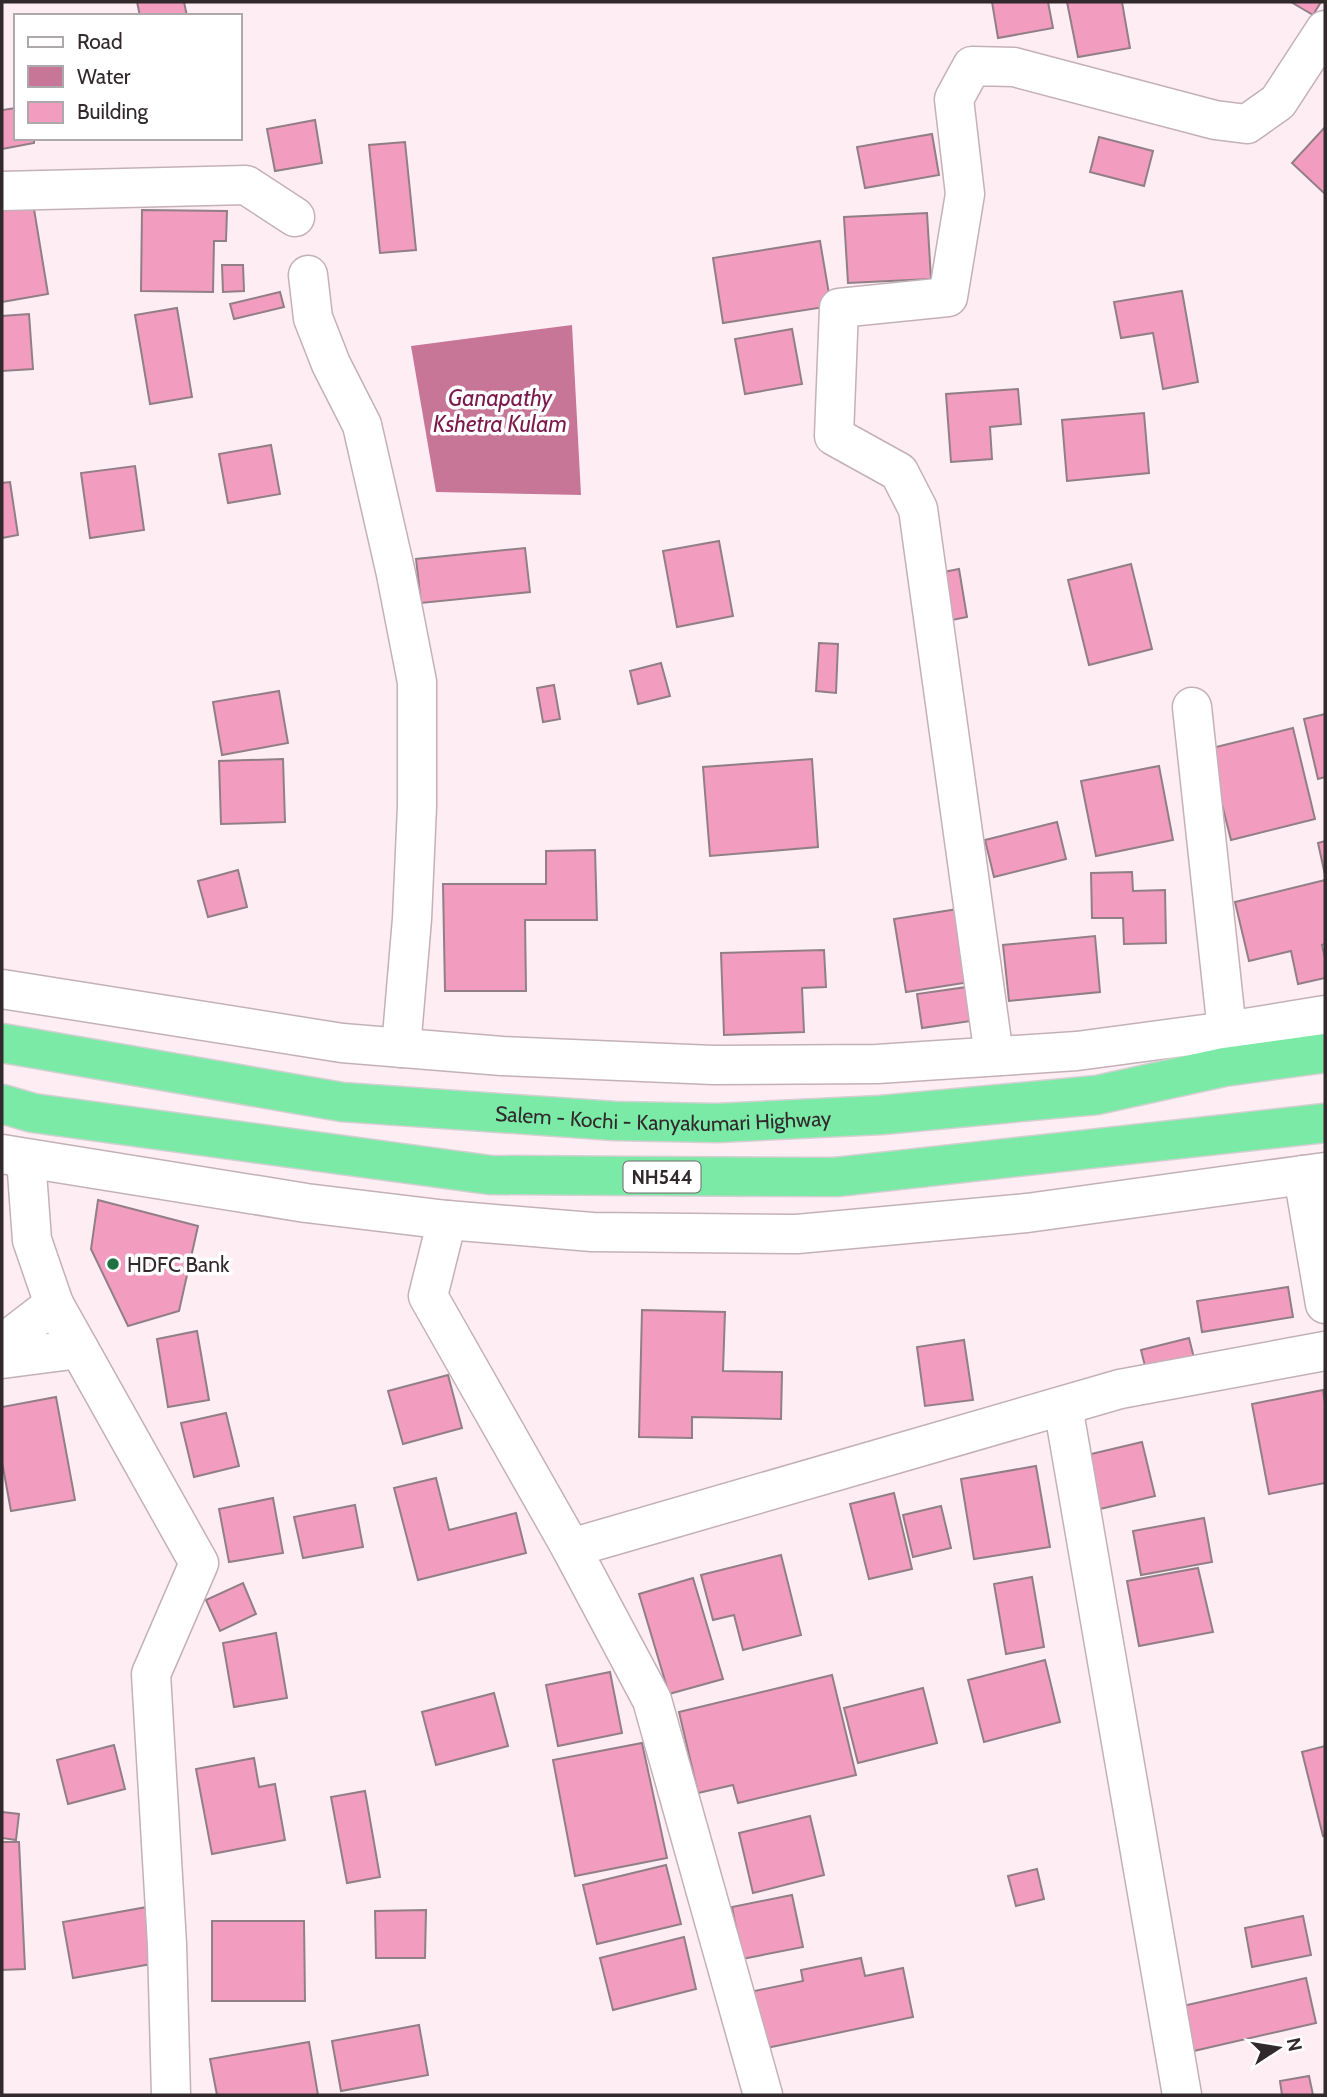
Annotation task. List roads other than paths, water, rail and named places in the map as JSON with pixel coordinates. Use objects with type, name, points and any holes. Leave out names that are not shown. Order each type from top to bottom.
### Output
[{"type":"highway","name":"Salem - Kochi - Kanyakumari Highway","points":[[2,1043],[342,1102],[615,1121],[717,1123],[881,1115],[1097,1095],[1224,1067],[1325,1053]]},
{"type":"highway","name":"NH544","points":[[2,1104],[33,1113],[489,1175],[836,1177],[1325,1124]]},
{"type":"street","points":[[994,1056],[918,509],[899,472],[834,436],[839,308],[948,297],[965,194],[954,99],[972,66],[1014,67],[1216,120],[1247,124],[1278,102],[1325,30]]},
{"type":"street","points":[[2,191],[246,185],[295,217]]},
{"type":"street","points":[[308,275],[313,318],[331,364],[362,425],[417,682],[412,919],[401,1048]]},
{"type":"street","points":[[1192,707],[1227,1031]]},
{"type":"street","points":[[2,989],[342,1044],[502,1056],[713,1065],[877,1064],[1077,1051],[1325,1015]]},
{"type":"street","points":[[171,2095],[167,1944],[150,1674],[199,1563],[54,1304],[32,1240],[14,1157],[306,1203],[447,1220],[592,1231],[797,1234],[1027,1213],[1314,1174],[1325,1304]]},
{"type":"street","points":[[447,1220],[428,1296],[571,1548],[652,1700],[763,2095]]},
{"type":"street","points":[[2,1344],[54,1304]]},
{"type":"street","points":[[2,1359],[79,1349]]},
{"type":"street","points":[[571,1548],[1120,1389],[1325,1351]]},
{"type":"street","points":[[1063,1406],[1182,2095]]},
{"type":"water","name":"Ganapathy Kshetra Kulam","points":[[572,325],[581,495],[436,492],[411,346]]},
{"type":"place","name":"HDFC Bank","points":[[113,1264]]}]
